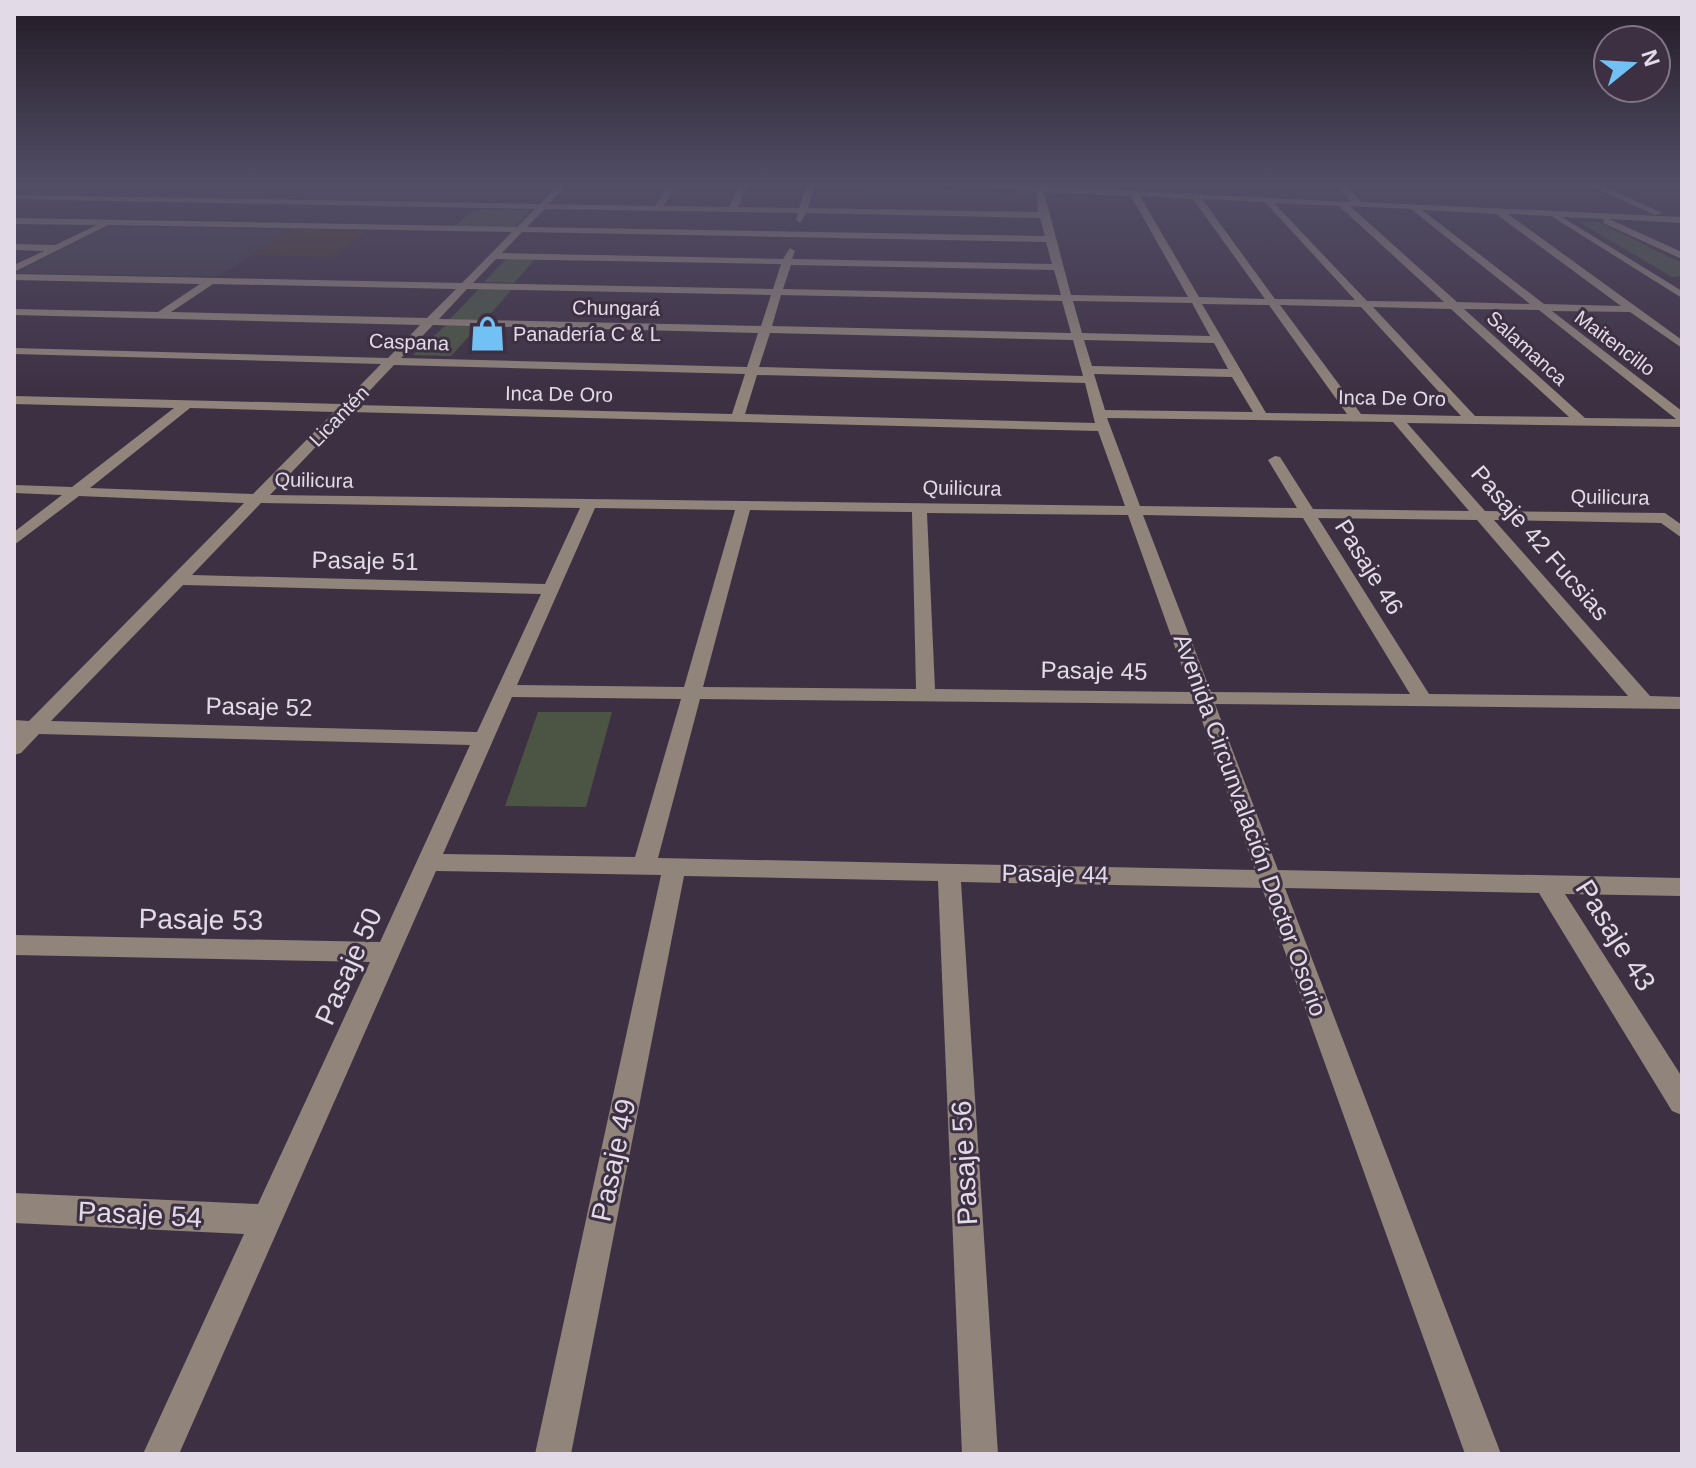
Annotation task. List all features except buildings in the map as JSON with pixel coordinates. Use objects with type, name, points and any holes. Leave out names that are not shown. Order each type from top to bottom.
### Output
[{"type":"street","points":[[14,269],[44,255]]},
{"type":"street","points":[[737,418],[788,255]]},
{"type":"street","name":"Avenida Circunvalación Doctor Osorio","points":[[1054,255],[1102,420],[1134,511],[1483,1454]]},
{"type":"street","points":[[1169,255],[1261,416]]},
{"type":"street","points":[[1238,255],[1357,418]]},
{"type":"street","points":[[1317,255],[1472,420]]},
{"type":"street","name":"Salamanca","points":[[1397,255],[1581,421]]},
{"type":"street","name":"Maitencillo","points":[[1472,255],[1682,420]]},
{"type":"street","points":[[1557,255],[1682,345]]},
{"type":"street","points":[[1617,255],[1682,295]]},
{"type":"street","points":[[496,256],[1058,267]]},
{"type":"street","name":"Licantén","points":[[14,748],[24,727],[178,580],[496,256]]},
{"type":"street","points":[[14,277],[1631,309]]},
{"type":"street","points":[[159,316],[212,280]]},
{"type":"street","name":"Chungará","points":[[14,312],[1217,340]]},
{"type":"street","name":"Caspana","points":[[14,351],[752,371],[1089,375],[1236,373]]},
{"type":"street","name":"Inca De Oro","points":[[14,400],[737,418],[1102,420],[1261,416],[1682,420]]},
{"type":"street","points":[[14,540],[187,404]]},
{"type":"street","name":"Pasaje 42 Fucsias","points":[[1396,418],[1644,702]]},
{"type":"street","name":"Pasaje 46","points":[[1275,460],[1423,700]]},
{"type":"street","name":"Quilicura","points":[[14,489],[258,499],[1665,518],[1682,533]]},
{"type":"street","name":"Pasaje 50","points":[[161,1454],[590,503]]},
{"type":"street","name":"Pasaje 49","points":[[553,1454],[693,693],[744,505]]},
{"type":"street","points":[[919,508],[926,695]]},
{"type":"street","name":"Pasaje 51","points":[[178,580],[551,589]]},
{"type":"street","name":"Pasaje 45","points":[[505,691],[1644,702],[1678,706]]},
{"type":"street","name":"Pasaje 52","points":[[24,727],[483,739]]},
{"type":"street","name":"Pasaje 44","points":[[427,862],[1682,887]]},
{"type":"street","name":"Pasaje 56","points":[[949,872],[980,1454]]},
{"type":"street","name":"Pasaje 43","points":[[1546,884],[1682,1102]]},
{"type":"street","name":"Pasaje 53","points":[[14,945],[387,952]]},
{"type":"street","name":"Pasaje 54","points":[[14,1208],[266,1220]]},
{"type":"shaded area","points":[[51,255],[252,255],[219,276],[15,273]]},
{"type":"shaded area","points":[[253,255],[335,255],[332,257]]},
{"type":"green space","points":[[1634,255],[1665,255],[1682,263],[1682,276],[1672,277]]},
{"type":"green space","points":[[506,259],[535,259],[514,283],[484,282]]},
{"type":"green space","points":[[481,287],[513,288],[485,320],[449,320]]},
{"type":"green space","points":[[447,324],[480,324],[451,356],[413,355]]},
{"type":"green space","points":[[538,712],[612,712],[586,807],[505,806]]},
{"type":"place","name":"Panadería C & L","points":[[487,334]]}]
